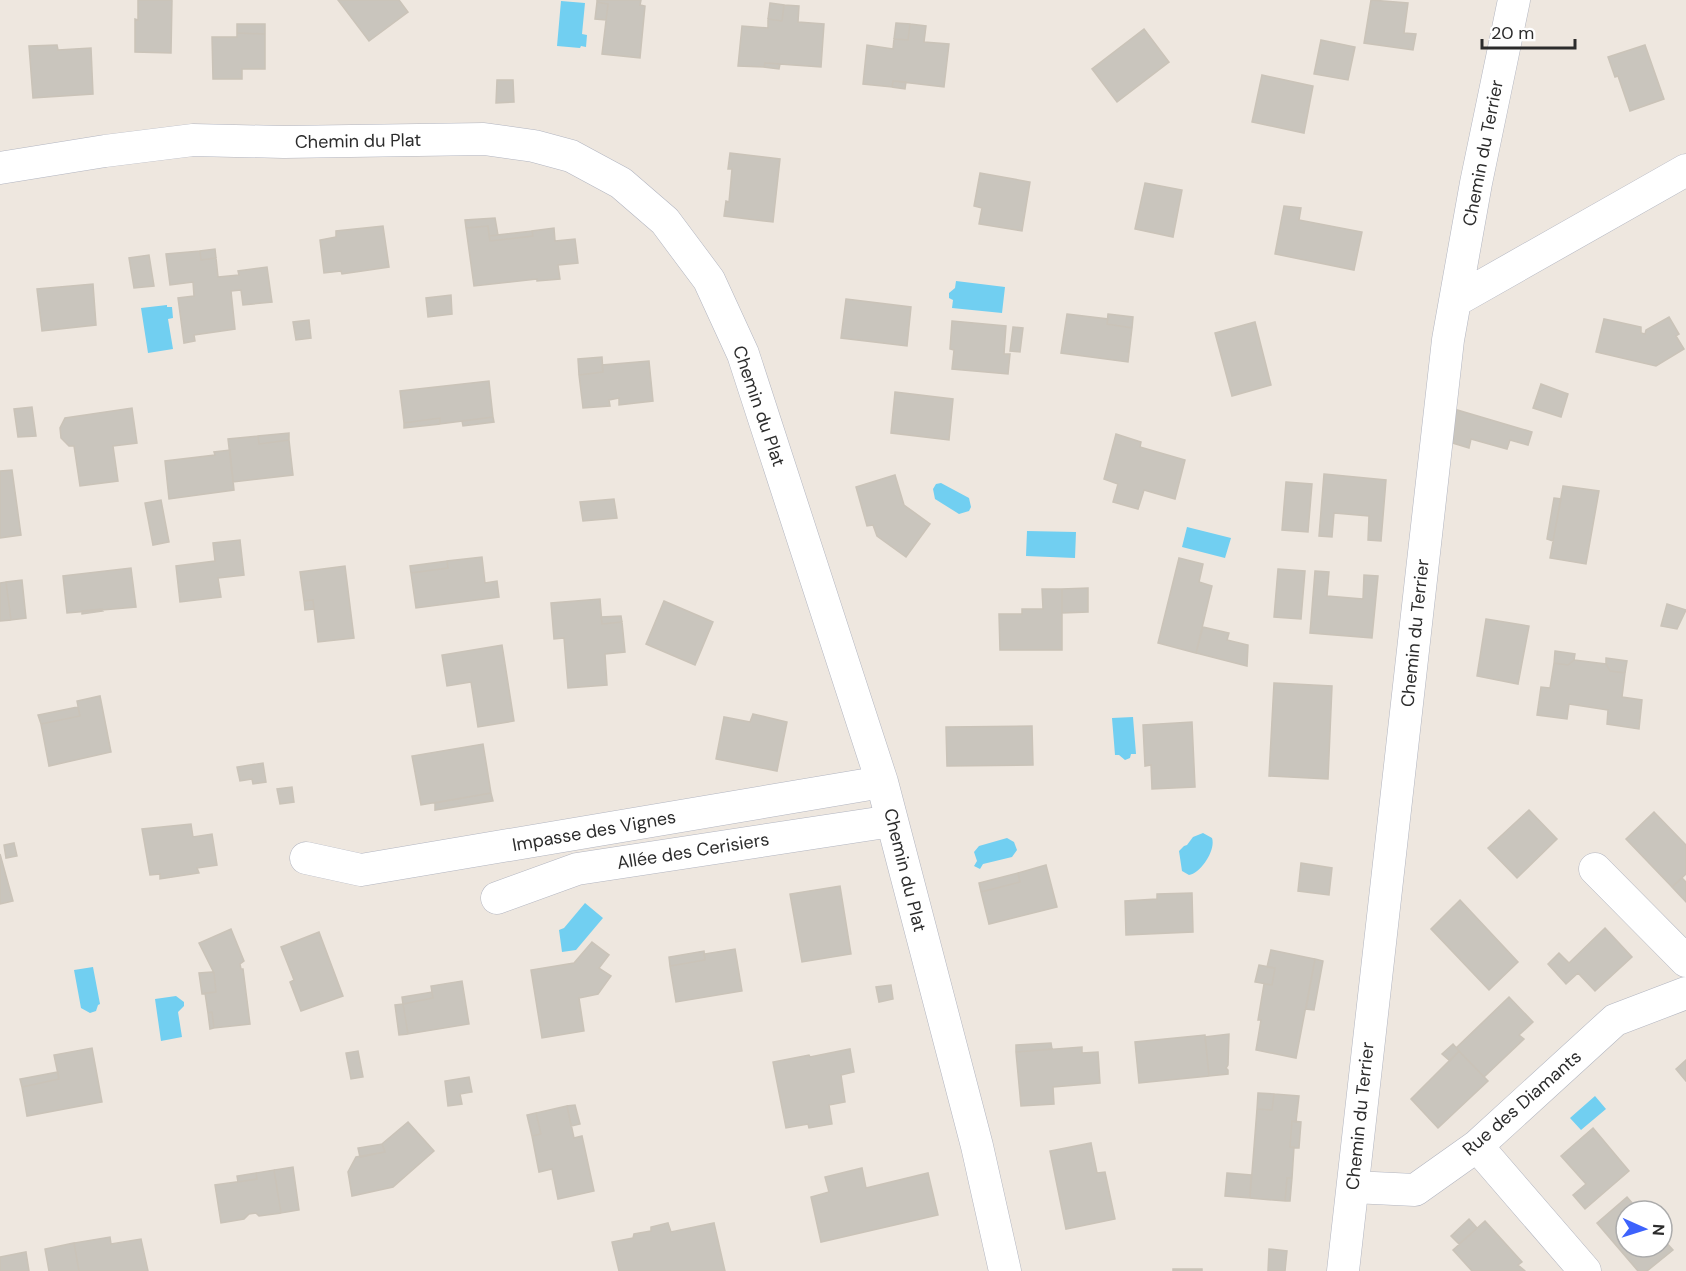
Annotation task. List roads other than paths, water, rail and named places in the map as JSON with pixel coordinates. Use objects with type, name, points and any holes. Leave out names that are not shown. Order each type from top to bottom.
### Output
[{"type":"street","name":"Chemin du Terrier","points":[[1343,1271],[1448,340],[1476,183],[1514,0]]},
{"type":"street","name":"Chemin du Plat","points":[[0,168],[193,140],[284,142],[484,138],[534,146],[571,156],[621,183],[665,221],[709,280],[743,354],[882,782],[977,1146],[1005,1271]]},
{"type":"street","points":[[1455,301],[1686,170]]},
{"type":"street","name":"Impasse des Vignes","points":[[306,858],[362,870],[882,782]]},
{"type":"street","name":"Allée des Cerisiers","points":[[497,898],[577,869],[892,821]]},
{"type":"street","points":[[1595,869],[1686,961]]},
{"type":"street","name":"Rue des Diamants","points":[[1353,1187],[1415,1190],[1477,1146],[1616,1020],[1686,993]]},
{"type":"street","points":[[1477,1146],[1585,1271]]},
{"type":"water","points":[[561,1],[585,3],[582,34],[587,35],[586,47],[557,46]]},
{"type":"water","points":[[956,281],[1005,287],[1002,313],[952,308],[953,300],[949,298],[949,293],[955,288]]},
{"type":"water","points":[[167,305],[167,307],[172,307],[173,318],[168,319],[173,349],[148,353],[141,308]]},
{"type":"water","points":[[941,483],[969,498],[971,507],[969,511],[959,514],[935,499],[933,489],[936,484]]},
{"type":"water","points":[[1187,527],[1231,538],[1225,558],[1182,547]]},
{"type":"water","points":[[1027,531],[1076,532],[1075,558],[1026,556]]},
{"type":"water","points":[[1133,717],[1136,754],[1131,754],[1130,758],[1125,760],[1115,755],[1112,718]]},
{"type":"water","points":[[1203,833],[1212,838],[1212,849],[1203,866],[1189,875],[1182,871],[1179,851],[1193,837]]},
{"type":"water","points":[[1007,838],[1014,842],[1017,850],[1012,857],[983,864],[980,869],[974,866],[977,861],[974,852],[979,846]]},
{"type":"water","points":[[585,903],[603,918],[576,950],[562,952],[559,930],[564,928]]},
{"type":"water","points":[[93,967],[100,1004],[96,1011],[90,1013],[81,1008],[74,970]]},
{"type":"water","points":[[176,996],[184,1002],[184,1006],[178,1012],[182,1037],[161,1041],[155,999]]},
{"type":"water","points":[[1595,1096],[1606,1109],[1581,1130],[1570,1118]]}]
